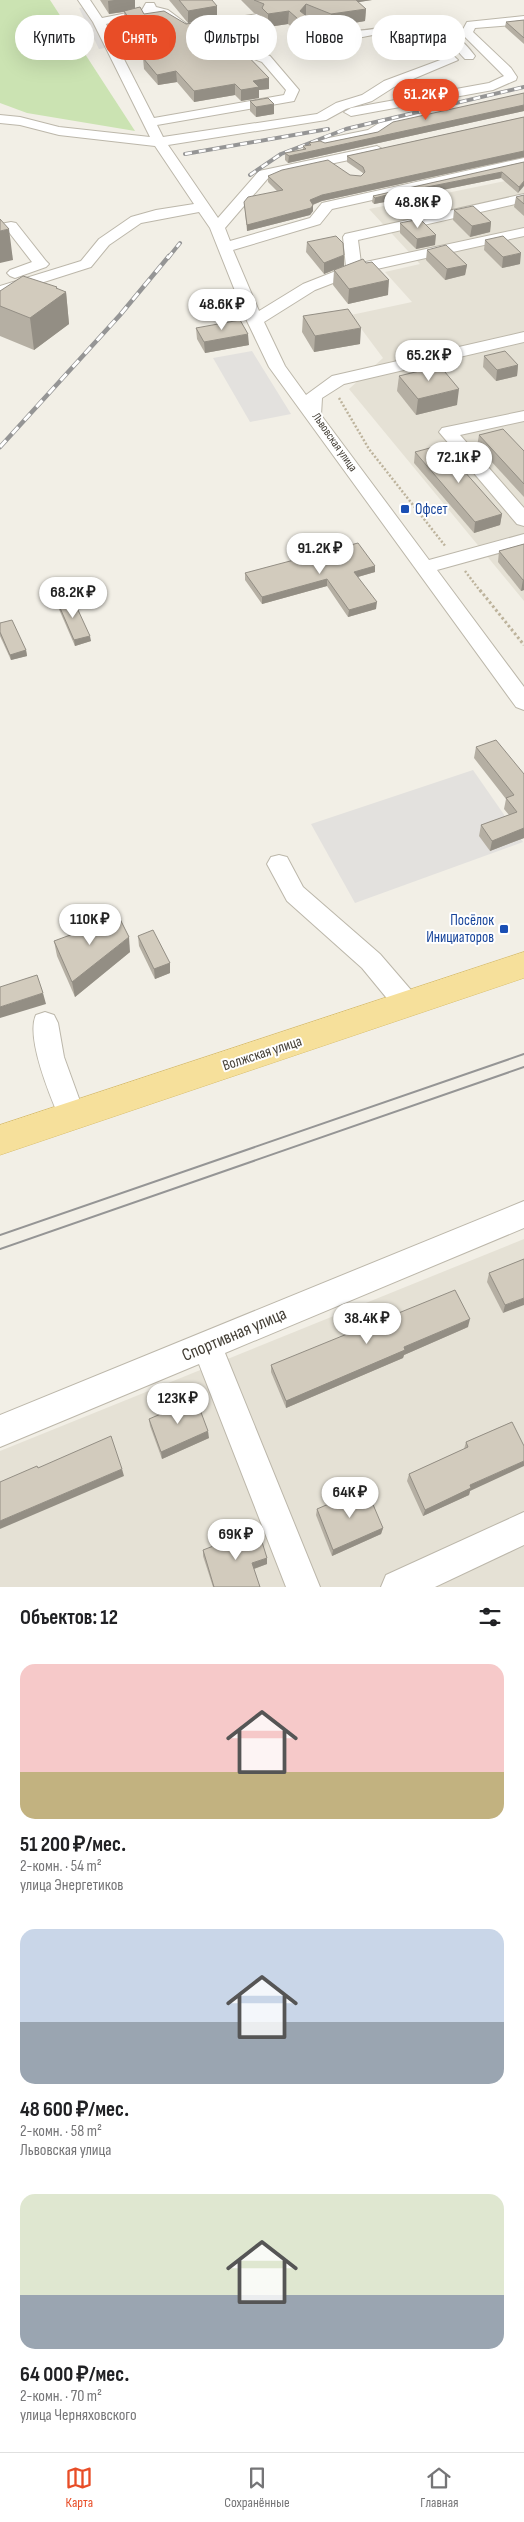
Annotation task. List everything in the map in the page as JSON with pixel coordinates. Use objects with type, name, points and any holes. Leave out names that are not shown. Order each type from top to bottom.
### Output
[{"type":"main road","name":"Волжская улица","points":[[0,1140],[524,965]]},
{"type":"street","points":[[84,0],[99,22],[159,142],[217,228],[255,321],[277,367],[312,414]]},
{"type":"street","points":[[99,22],[147,14],[150,5],[186,29]]},
{"type":"street","points":[[0,119],[20,121],[58,131],[159,142],[384,108],[504,82],[511,77],[507,71],[467,33],[471,25],[524,20]]},
{"type":"street","points":[[362,33],[413,26],[435,28],[442,30],[476,61]]},
{"type":"street","points":[[148,123],[289,98],[293,90],[267,60]]},
{"type":"street","points":[[321,117],[341,106],[367,98],[389,84],[452,60]]},
{"type":"street","points":[[489,74],[504,82]]},
{"type":"street","points":[[324,143],[372,132],[389,123],[434,114]]},
{"type":"street","points":[[217,228],[264,174],[387,148]]},
{"type":"street","points":[[331,160],[350,173]]},
{"type":"street","points":[[226,247],[315,221],[327,206],[524,162]]},
{"type":"street","points":[[354,270],[350,237],[524,198]]},
{"type":"street","points":[[0,291],[86,264],[104,242],[136,220],[156,214],[203,207]]},
{"type":"street","points":[[0,229],[11,226],[41,264],[0,277]]},
{"type":"street","points":[[255,321],[309,287],[354,270],[524,232]]},
{"type":"street","name":"Львовская улица","points":[[524,337],[338,380],[314,396],[312,414],[524,702]]},
{"type":"street","points":[[524,416],[448,432],[524,520]]},
{"type":"street","points":[[426,567],[524,540]]},
{"type":"street","points":[[279,864],[295,894],[371,961],[408,1004]]},
{"type":"street","points":[[45,1023],[51,1057],[72,1115]]},
{"type":"street","name":"Спортивная улица","points":[[0,1431],[524,1214]]},
{"type":"street","points":[[207,1346],[302,1587]]},
{"type":"street","points":[[398,1587],[524,1528]]},
{"type":"path","points":[[334,389],[369,449],[524,646]]},
{"type":"shaded area","points":[[85,7],[89,15],[82,15],[79,8]]},
{"type":"shaded area","points":[[94,25],[104,44],[104,48],[99,49],[94,39]]},
{"type":"shaded area","points":[[524,177],[524,601],[349,389],[383,358],[351,315],[412,302],[385,272],[420,264],[369,209]]},
{"type":"shaded area","points":[[252,351],[291,414],[250,422],[213,358]]},
{"type":"shaded area","points":[[473,770],[523,842],[355,903],[311,824]]},
{"type":"shaded area","points":[[524,1239],[524,1587],[0,1587],[0,1451]]},
{"type":"green space","points":[[0,0],[50,0],[60,15],[15,15],[15,60],[89,60],[135,131],[27,113],[0,103]]},
{"type":"building","points":[[179,0],[212,0],[217,6],[188,11]]},
{"type":"building","points":[[254,0],[356,0],[366,9],[331,14],[306,4],[300,11],[305,15],[294,15],[289,11],[268,14],[262,8],[264,4]]},
{"type":"building","points":[[140,7],[144,14],[164,11],[171,15],[127,15],[124,11]]},
{"type":"building","points":[[176,18],[186,24],[186,60],[252,60],[269,78],[253,81],[259,87],[241,90],[235,84],[194,91],[176,71],[157,75],[145,60],[176,60]]},
{"type":"building","points":[[524,20],[524,38],[506,22]]},
{"type":"building","points":[[524,93],[524,105],[289,156],[285,153],[306,149],[303,146],[311,145],[309,143],[320,141],[325,143],[378,132],[393,122]]},
{"type":"building","points":[[268,98],[274,104],[256,107],[250,101]]},
{"type":"building","points":[[524,117],[524,151],[322,195],[310,200],[313,205],[311,208],[247,225],[244,202],[248,197],[283,190],[268,176],[282,170],[328,160],[350,175],[361,176],[365,172],[363,167],[347,156]]},
{"type":"building","points":[[524,162],[524,181],[519,187],[502,172],[422,188],[439,203],[407,210],[390,194],[375,198],[373,196]]},
{"type":"building","points":[[524,195],[524,204],[516,197]]},
{"type":"building","points":[[473,206],[491,222],[472,226],[454,210]]},
{"type":"building","points":[[0,219],[9,229],[0,231]]},
{"type":"building","points":[[420,219],[436,235],[417,239],[400,223]]},
{"type":"building","points":[[336,236],[343,243],[344,255],[324,263],[307,242]]},
{"type":"building","points":[[503,236],[521,253],[503,257],[485,240]]},
{"type":"building","points":[[446,245],[467,265],[447,269],[427,250]]},
{"type":"building","points":[[363,259],[366,263],[372,262],[389,280],[349,289],[334,270]]},
{"type":"building","points":[[23,276],[57,287],[66,292],[30,318],[0,306],[0,291]]},
{"type":"building","points":[[348,309],[361,328],[315,336],[303,316]]},
{"type":"building","points":[[240,320],[248,334],[204,342],[196,328]]},
{"type":"building","points":[[505,351],[518,365],[497,370],[484,356]]},
{"type":"building","points":[[440,366],[459,389],[418,399],[399,376]]},
{"type":"building","points":[[503,429],[524,451],[524,484],[479,435]]},
{"type":"building","points":[[441,445],[502,514],[475,522],[415,452]]},
{"type":"building","points":[[358,543],[375,566],[354,572],[377,602],[349,610],[327,579],[262,597],[245,573]]},
{"type":"building","points":[[524,544],[524,580],[523,580],[499,551]]},
{"type":"building","points":[[72,597],[90,636],[74,640],[57,601]]},
{"type":"building","points":[[12,620],[26,650],[10,655],[0,632],[0,623]]},
{"type":"building","points":[[496,740],[524,774],[524,828],[492,841],[481,825],[517,812],[506,798],[514,795],[476,747]]},
{"type":"building","points":[[119,917],[129,937],[72,982],[54,941]]},
{"type":"building","points":[[153,930],[170,963],[154,969],[138,936]]},
{"type":"building","points":[[37,975],[43,993],[0,1007],[0,987]]},
{"type":"building","points":[[524,1259],[524,1298],[505,1305],[489,1273]]},
{"type":"building","points":[[455,1290],[470,1319],[404,1347],[405,1350],[286,1401],[271,1365]]},
{"type":"building","points":[[196,1399],[208,1431],[161,1452],[149,1419]]},
{"type":"building","points":[[512,1422],[524,1446],[524,1461],[470,1485],[471,1488],[425,1510],[409,1474],[468,1447],[466,1442]]},
{"type":"building","points":[[111,1436],[122,1469],[0,1521],[0,1482],[37,1466],[38,1468]]},
{"type":"building","points":[[366,1488],[383,1528],[333,1550],[317,1509]]},
{"type":"building","points":[[258,1529],[267,1558],[252,1563],[260,1587],[214,1587],[203,1550]]},
{"type":"tram line","points":[[0,1235],[524,1054]]},
{"type":"tram line","points":[[0,1249],[524,1067]]},
{"type":"railway","points":[[250,175],[281,154],[346,129],[524,87]]},
{"type":"railway","points":[[185,154],[328,129]]},
{"type":"railway","points":[[168,258],[180,243]]},
{"type":"railway","points":[[0,447],[120,315],[169,256]]},
{"type":"place","name":"Офсет","points":[[405,509]]},
{"type":"place","name":"Посёлок Инициаторов","points":[[504,929]]}]
